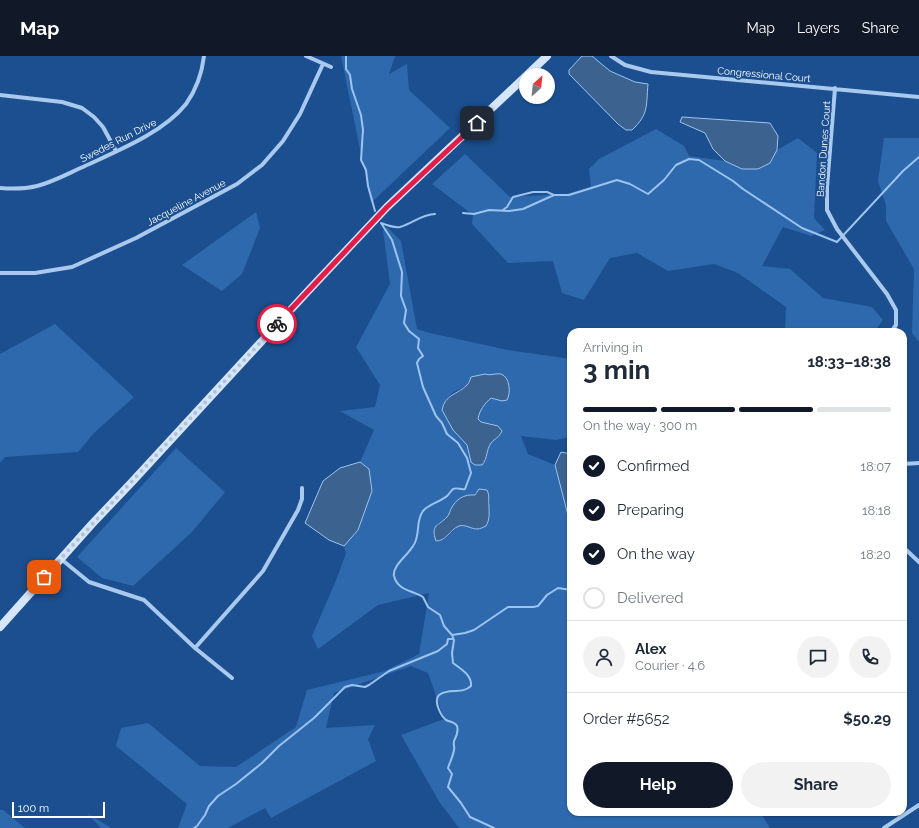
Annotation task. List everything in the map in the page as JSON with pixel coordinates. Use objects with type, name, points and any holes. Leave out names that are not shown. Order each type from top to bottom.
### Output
[{"type":"main road","points":[[534,68],[547,56]]},
{"type":"main road","points":[[0,627],[302,297],[387,207],[519,83]]},
{"type":"street","name":"Swedes Run Drive","points":[[0,188],[36,186],[52,181],[116,151],[158,129],[170,120],[186,104],[194,92],[202,70],[204,56]]},
{"type":"street","points":[[306,56],[331,67]]},
{"type":"street","name":"Congressional Court","points":[[612,56],[625,65],[652,72],[919,97]]},
{"type":"street","name":"Jacqueline Avenue","points":[[0,273],[35,273],[72,267],[136,238],[237,184],[262,165],[283,141],[300,114],[323,64]]},
{"type":"street","name":"Bandon Dunes Court","points":[[835,88],[827,188],[827,210],[836,229],[887,294],[896,310],[896,325],[894,328]]},
{"type":"street","points":[[0,95],[62,102],[82,108],[94,116],[103,127],[116,151]]},
{"type":"street","points":[[907,464],[919,463]]},
{"type":"street","points":[[195,648],[263,571],[298,510],[302,498],[302,488]]},
{"type":"street","points":[[907,551],[919,562]]},
{"type":"street","points":[[61,559],[89,582],[144,600],[195,648],[232,678]]},
{"type":"street","points":[[907,813],[919,805]]},
{"type":"street","points":[[884,828],[902,816]]},
{"type":"shaded area","points":[[341,56],[395,56],[389,74],[407,64],[409,90],[450,128],[371,203]]},
{"type":"shaded area","points":[[582,56],[592,56],[610,71],[635,82],[648,84],[646,109],[641,119],[632,130],[626,130],[618,124],[569,74],[569,70]]},
{"type":"shaded area","points":[[682,117],[770,123],[778,136],[777,150],[770,163],[758,169],[742,169],[725,161],[713,149],[705,133],[680,122]]},
{"type":"shaded area","points":[[656,129],[684,146],[689,156],[725,161],[742,169],[758,169],[770,163],[777,150],[798,138],[817,153],[814,218],[825,230],[811,236],[783,227],[762,266],[790,269],[823,298],[872,307],[883,320],[877,328],[785,328],[786,307],[738,273],[714,264],[668,271],[637,253],[610,258],[584,300],[562,293],[553,261],[508,263],[472,224],[473,215],[432,184],[465,154],[510,197],[566,194],[591,187],[589,169],[599,159]]},
{"type":"shaded area","points":[[884,138],[919,138],[919,342],[912,333],[914,269],[886,221],[886,205],[878,181]]},
{"type":"shaded area","points":[[256,212],[260,228],[242,274],[222,291],[182,265]]},
{"type":"shaded area","points":[[387,227],[401,241],[417,329],[508,350],[567,358],[567,438],[556,440],[521,436],[528,454],[555,465],[567,511],[567,816],[762,816],[770,828],[459,828],[440,803],[401,735],[444,719],[428,673],[411,666],[334,693],[326,728],[375,725],[368,739],[376,761],[271,818],[265,808],[228,828],[178,828],[187,804],[116,746],[121,728],[148,723],[200,766],[236,767],[296,727],[307,690],[385,671],[419,654],[429,593],[378,605],[318,649],[312,636],[346,553],[344,546],[358,530],[369,469],[360,462],[374,430],[340,411],[375,407],[380,385],[356,347],[390,284],[383,230]],"holes":[[[496,374],[504,376],[509,387],[509,397],[506,401],[495,398],[487,400],[478,419],[486,424],[496,425],[502,431],[500,435],[491,443],[482,465],[467,445],[453,430],[442,410],[445,401],[452,393],[467,385],[471,377]],[[479,489],[487,490],[489,507],[486,526],[477,529],[461,525],[442,540],[437,524],[446,518],[457,501],[463,496],[474,495]]]},
{"type":"shaded area","points":[[55,324],[134,397],[94,433],[78,452],[5,457],[0,463],[0,354]]},
{"type":"shaded area","points":[[485,374],[501,374],[504,376],[508,382],[509,393],[507,400],[502,401],[491,398],[481,410],[478,419],[481,422],[498,426],[502,431],[489,446],[482,465],[475,465],[471,462],[467,445],[453,430],[442,410],[446,401],[467,385],[471,377]]},
{"type":"shaded area","points":[[176,448],[225,492],[192,532],[133,586],[102,578],[77,557]]},
{"type":"shaded area","points":[[561,452],[567,453],[567,511],[555,465]]},
{"type":"shaded area","points":[[360,462],[369,469],[372,491],[358,530],[344,546],[329,540],[305,523],[323,481],[340,468]]},
{"type":"shaded area","points":[[479,489],[487,490],[488,494],[489,516],[486,526],[477,529],[459,526],[440,541],[436,541],[434,535],[435,528],[448,516],[455,502],[464,496],[475,495]]},
{"type":"shaded area","points":[[0,810],[3,810],[25,828],[0,828]]},
{"type":"shaded area","points":[[87,813],[111,828],[101,828]]},
{"type":"waterway","points":[[346,56],[346,69],[350,75],[352,89],[361,115],[363,130],[361,160],[366,170],[368,186],[375,211]]},
{"type":"waterway","points":[[503,210],[507,207],[513,197],[533,192],[547,192],[554,195],[569,195],[617,180],[630,184],[648,194],[664,180],[676,165],[689,159],[699,160],[733,181],[802,228],[837,242],[903,171],[919,157]]},
{"type":"waterway","points":[[463,213],[474,214],[489,210],[509,211],[523,209],[554,195]]},
{"type":"waterway","points":[[381,223],[393,227],[400,227],[421,217],[435,214]]},
{"type":"waterway","points":[[381,223],[392,240],[402,272],[401,296],[406,310],[404,323],[409,331],[419,339],[418,348],[423,356],[417,363],[423,387],[436,416],[442,423],[447,434],[458,443],[467,458],[471,473],[465,489],[453,489],[447,496],[423,511],[419,519],[417,538],[411,549],[395,568],[394,576],[399,585],[406,590],[423,597],[428,607],[440,615],[444,626],[452,635],[454,640],[452,653],[453,663],[468,675],[470,679],[471,686],[467,689],[447,691],[439,695],[437,698],[438,708],[442,715],[446,720],[455,724],[458,728],[454,742],[454,752],[448,768],[452,774],[448,787],[470,817],[494,828]]},
{"type":"waterway","points":[[452,635],[474,630],[508,607],[538,606],[547,595],[558,588],[567,589]]},
{"type":"waterway","points":[[194,828],[218,796],[236,784],[262,763],[279,746],[314,718],[345,687],[352,685],[365,687],[389,671],[438,651],[447,644],[448,639],[453,639]]},
{"type":"way so far","points":[[44,577],[277,324]]},
{"type":"route","points":[[277,324],[387,207],[477,123]]}]
